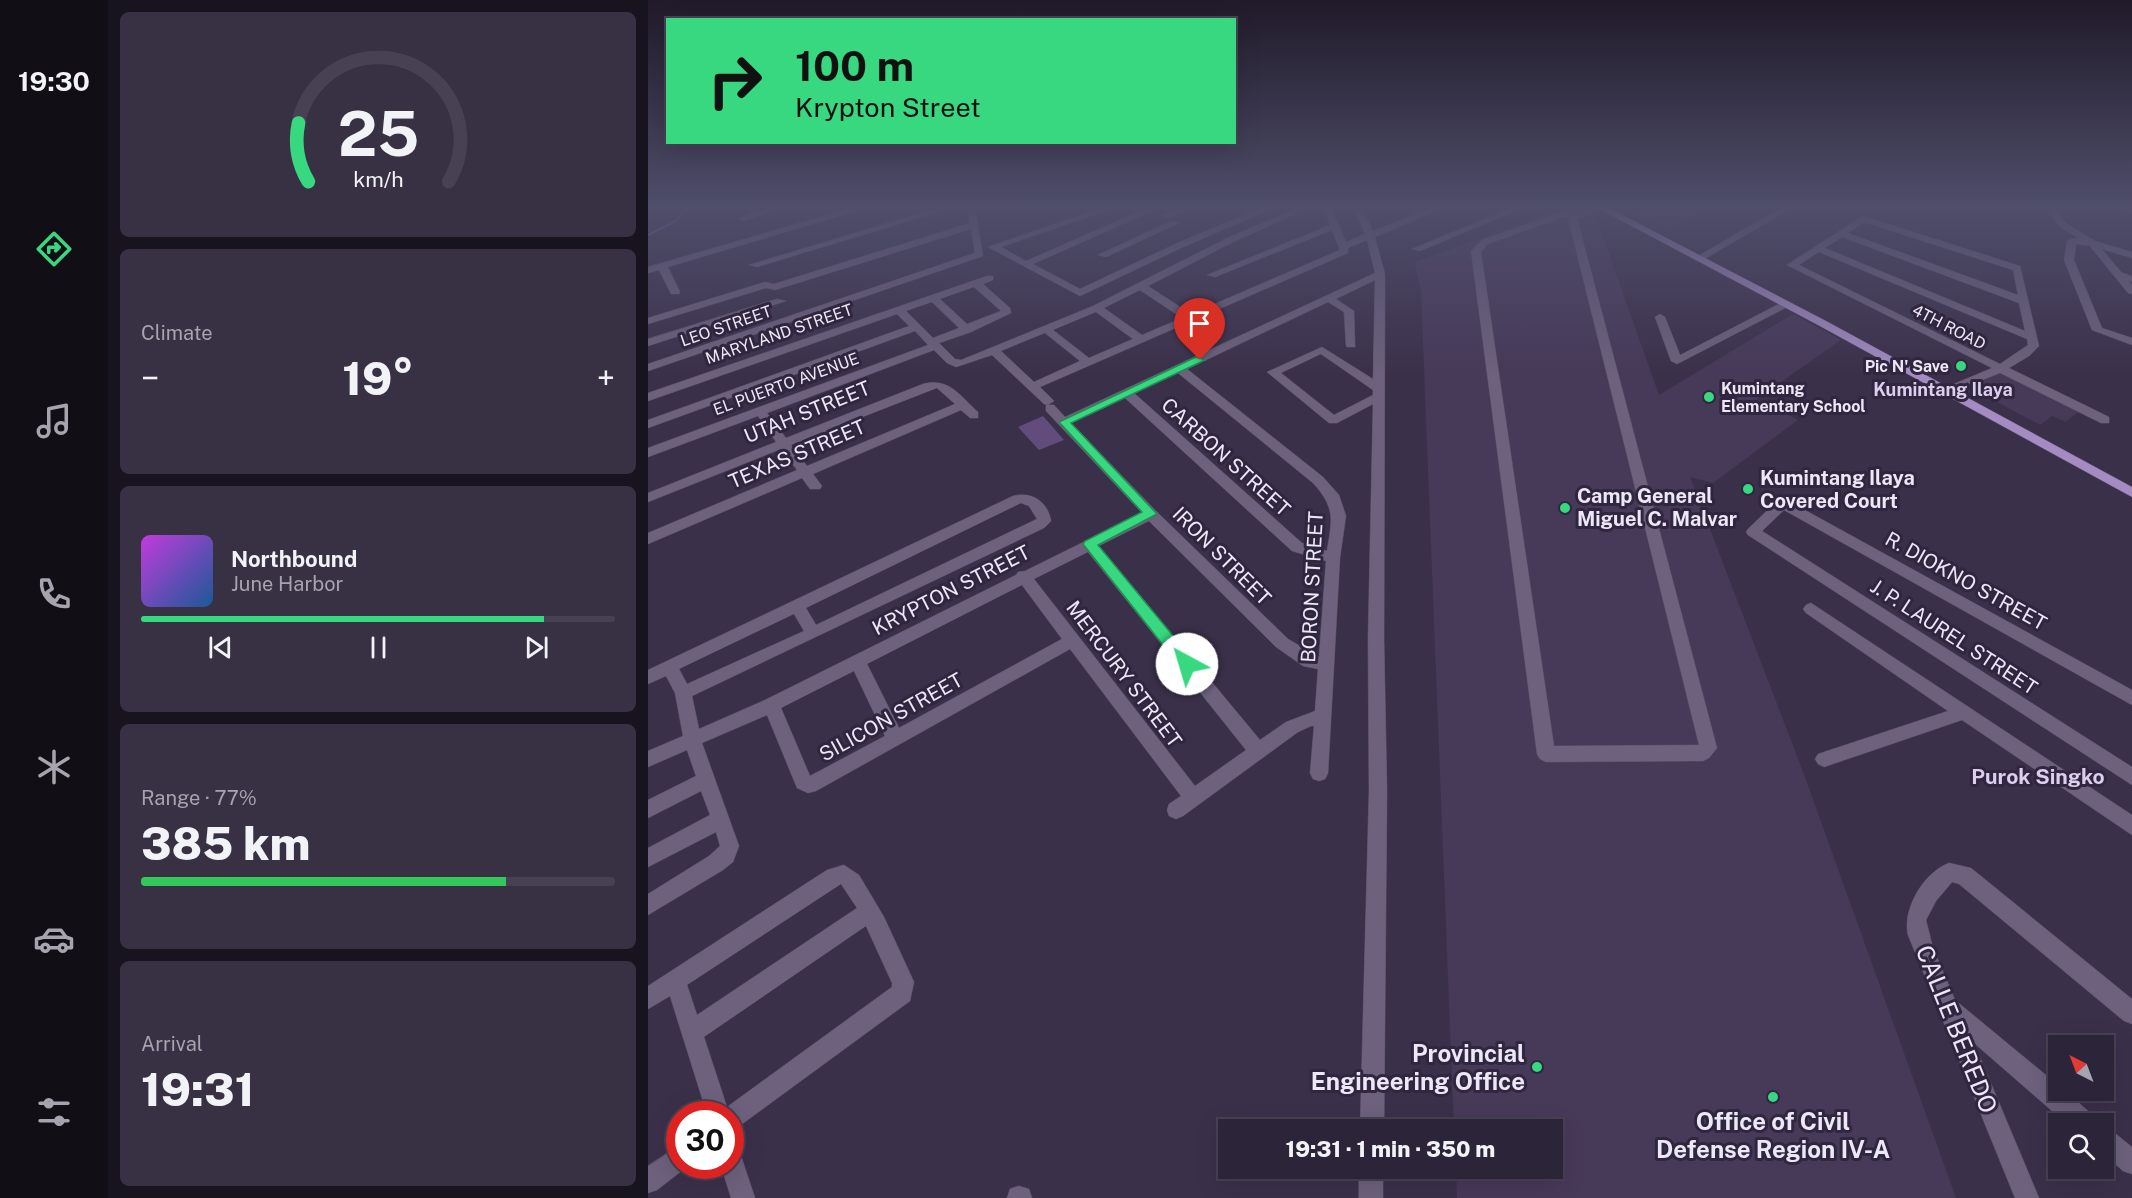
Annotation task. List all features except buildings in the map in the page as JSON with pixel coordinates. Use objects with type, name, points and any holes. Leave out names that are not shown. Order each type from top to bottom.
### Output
[{"type":"main road","points":[[1706,263],[2132,493]]},
{"type":"street","points":[[648,270],[683,263]]},
{"type":"street","points":[[752,263],[792,317]]},
{"type":"street","points":[[648,321],[839,263]]},
{"type":"street","name":"LEO STREET","points":[[648,368],[953,263]]},
{"type":"street","points":[[1026,264],[1080,293],[1131,263]]},
{"type":"street","points":[[898,309],[956,364],[1047,330],[1097,308],[1184,263]]},
{"type":"street","points":[[1212,275],[1242,263]]},
{"type":"street","points":[[1033,386],[1191,319],[1314,263]]},
{"type":"street","points":[[1372,1119],[1378,791],[1376,627],[1380,274],[1377,263]]},
{"type":"street","points":[[1478,263],[1546,754],[1703,753],[1708,748],[1581,263]]},
{"type":"street","name":"4TH ROAD","points":[[1795,263],[1792,265],[2105,420]]},
{"type":"street","points":[[1854,263],[2033,338]]},
{"type":"street","points":[[1921,263],[2024,301],[2033,338],[2034,346],[2026,354],[1946,391]]},
{"type":"street","name":"4TH ROAD","points":[[2001,263],[2017,268],[2024,301]]},
{"type":"street","points":[[2070,263],[2097,330],[2132,342]]},
{"type":"street","points":[[2109,263],[2132,291]]},
{"type":"street","points":[[662,266],[675,292]]},
{"type":"street","points":[[1064,422],[1380,274]]},
{"type":"street","points":[[2120,275],[2132,279]]},
{"type":"street","name":"MARYLAND STREET","points":[[648,397],[990,278]]},
{"type":"street","name":"EL PUERTO AVENUE","points":[[648,453],[934,344],[1006,314],[1006,310],[976,283]]},
{"type":"street","points":[[1140,285],[1191,319]]},
{"type":"street","points":[[933,297],[967,330]]},
{"type":"street","points":[[1329,298],[1349,311],[1351,345]]},
{"type":"street","points":[[648,343],[781,301]]},
{"type":"street","points":[[1660,316],[1677,361],[1785,304]]},
{"type":"street","points":[[1097,308],[1142,340]]},
{"type":"street","points":[[648,424],[917,327]]},
{"type":"street","points":[[1047,330],[1088,362]]},
{"type":"street","points":[[1322,350],[1378,392],[1332,420],[1273,372],[1322,350]]},
{"type":"street","name":"IRON STREET","points":[[994,351],[1033,386],[1151,514],[1282,643],[1309,661],[1327,665]]},
{"type":"street","name":"BORON STREET","points":[[1180,369],[1318,480],[1332,495],[1338,516],[1333,557],[1319,773]]},
{"type":"street","name":"UTAH STREET","points":[[648,498],[936,384],[974,415]]},
{"type":"street","name":"CARBON STREET","points":[[1127,393],[1297,547],[1317,555],[1333,557]]},
{"type":"street","name":"TEXAS STREET","points":[[648,539],[962,405]]},
{"type":"street","points":[[760,411],[815,486]]},
{"type":"street","points":[[648,677],[1018,499],[1025,497],[1032,499],[1044,517],[1044,521],[1039,525],[683,693]]},
{"type":"street","name":"R. DIOKNO STREET","points":[[1754,532],[1783,503],[2132,698]]},
{"type":"street","name":"KRYPTON STREET","points":[[648,759],[771,705],[1023,576],[1151,514]]},
{"type":"street","name":"J. P. LAUREL STREET","points":[[1754,532],[2131,775]]},
{"type":"street","points":[[1089,544],[1257,750]]},
{"type":"street","name":"MERCURY STREET","points":[[1023,576],[1192,797]]},
{"type":"street","points":[[797,606],[813,633]]},
{"type":"street","points":[[1811,609],[2132,826]]},
{"type":"street","name":"SILICON STREET","points":[[771,705],[803,782],[808,785],[816,783],[1072,641]]},
{"type":"street","points":[[857,660],[895,738]]},
{"type":"street","points":[[648,905],[726,855],[730,846],[693,741],[683,693],[669,666]]},
{"type":"street","points":[[1824,759],[1965,712]]},
{"type":"street","points":[[1176,810],[1257,750],[1300,722],[1324,717]]},
{"type":"street","points":[[648,808],[705,780]]},
{"type":"street","points":[[648,858],[721,819]]},
{"type":"street","name":"CALLE BEREDO","points":[[2027,1198],[1923,949],[1917,931],[1916,918],[1944,875],[1956,872],[1970,879],[2132,1013]]},
{"type":"street","points":[[648,998],[834,877],[844,874],[850,878],[903,982],[902,993],[744,1109]]},
{"type":"street","points":[[692,1032],[869,912]]},
{"type":"street","points":[[675,980],[714,1101]]},
{"type":"street","points":[[1947,1007],[2073,1113]]},
{"type":"street","points":[[2114,1147],[2132,1162]]},
{"type":"street","points":[[648,1181],[666,1168]]},
{"type":"street","points":[[737,1179],[743,1198]]},
{"type":"street","points":[[1371,1179],[1371,1198]]},
{"type":"shaded area","points":[[1415,263],[1612,263],[1659,395],[1793,314],[1841,340],[1757,399],[1798,420],[1713,483],[1690,477],[1805,777],[1956,1198],[1457,1198],[1456,1179],[1563,1179],[1563,1119],[1454,1119],[1421,292]]},
{"type":"shaded area","points":[[1999,373],[2078,412],[2066,422],[2052,416],[2040,425],[1969,387]]},
{"type":"shaded area","points":[[1043,416],[1064,440],[1039,450],[1018,427]]},
{"type":"place","name":"Pic N' Save","points":[[1961,366]]},
{"type":"place","name":"Kumintang Elementary School","points":[[1709,397]]},
{"type":"place","name":"Kumintang Ilaya Covered Court","points":[[1748,489]]},
{"type":"place","name":"Camp General Miguel C. Malvar","points":[[1565,508]]},
{"type":"place","name":"Provincial Engineering Office","points":[[1537,1067]]},
{"type":"place","name":"Office of Civil Defense Region IV-A","points":[[1773,1097]]},
{"type":"district","name":"Kumintang Ilaya","points":[[1943,389]]},
{"type":"district","name":"Purok Singko","points":[[2038,776]]},
{"type":"route","points":[[1187,664],[1089,544],[1151,514],[1064,422],[1200,360]]}]
